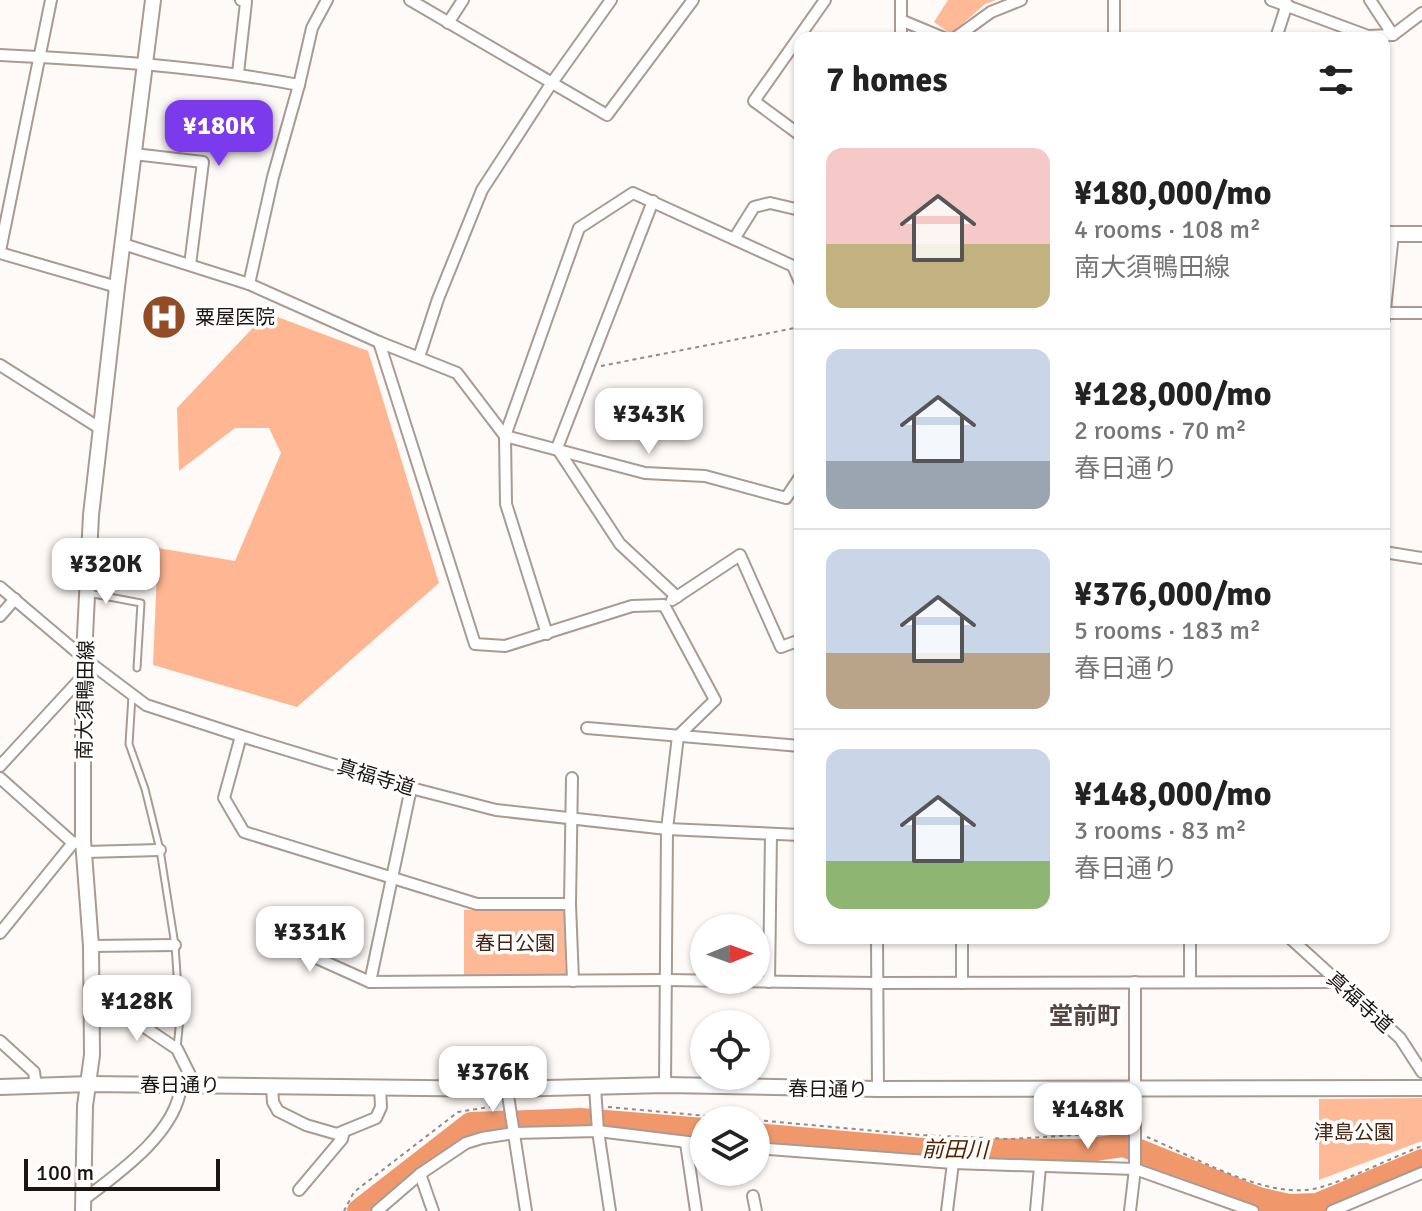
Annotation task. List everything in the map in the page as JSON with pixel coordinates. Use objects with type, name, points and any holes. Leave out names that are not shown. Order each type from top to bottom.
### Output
[{"type":"street","points":[[51,0],[0,252],[117,287]]},
{"type":"street","name":"南大須鴨田線","points":[[83,1206],[85,1106],[90,1084],[91,946],[81,845],[83,676],[91,515],[153,0]]},
{"type":"street","points":[[238,73],[246,2],[241,0]]},
{"type":"street","points":[[249,284],[312,28],[327,0]]},
{"type":"street","points":[[410,0],[607,115],[693,0]]},
{"type":"street","points":[[448,23],[463,0]]},
{"type":"street","points":[[419,357],[438,299],[482,190],[551,84],[611,0]]},
{"type":"street","points":[[803,32],[825,0]]},
{"type":"street","points":[[901,0],[902,32]]},
{"type":"street","points":[[963,32],[991,12],[1021,0]]},
{"type":"street","points":[[1114,0],[1114,32]]},
{"type":"street","points":[[1271,0],[1358,32]]},
{"type":"street","points":[[1370,0],[1393,35]]},
{"type":"street","points":[[1278,32],[1287,4]]},
{"type":"street","points":[[1390,35],[1422,13]]},
{"type":"street","points":[[903,21],[930,32]]},
{"type":"street","points":[[794,44],[754,101],[794,131]]},
{"type":"street","points":[[0,55],[146,63],[238,73],[299,85]]},
{"type":"street","points":[[134,154],[203,162],[190,265]]},
{"type":"street","points":[[547,634],[506,504],[505,436],[579,228],[633,193],[794,268]]},
{"type":"street","points":[[557,448],[653,201]]},
{"type":"street","points":[[734,239],[754,207],[770,203],[794,209]]},
{"type":"street","points":[[1390,234],[1422,234]]},
{"type":"street","points":[[123,244],[249,284],[457,373],[505,436],[645,473],[705,476],[786,498],[794,486]]},
{"type":"street","points":[[1390,315],[1422,313]]},
{"type":"street","points":[[379,342],[475,644],[505,646],[632,606],[664,605],[740,555],[781,647],[794,642]]},
{"type":"street","points":[[0,365],[101,429]]},
{"type":"street","points":[[557,448],[620,544],[677,597]]},
{"type":"street","points":[[1390,553],[1422,558]]},
{"type":"street","name":"真福寺道","points":[[0,587],[85,659],[132,695],[160,711],[411,788],[496,810],[667,829],[794,835]]},
{"type":"street","points":[[0,616],[15,599]]},
{"type":"street","points":[[664,605],[715,700],[678,736],[667,829],[665,1085]]},
{"type":"street","points":[[0,766],[83,676]]},
{"type":"street","points":[[587,728],[794,746]]},
{"type":"street","points":[[241,736],[224,798],[244,832],[477,904],[570,904]]},
{"type":"street","points":[[0,778],[81,845],[160,850]]},
{"type":"street","points":[[572,778],[569,817],[573,981]]},
{"type":"street","points":[[370,982],[411,788]]},
{"type":"street","points":[[770,914],[771,834]]},
{"type":"street","points":[[0,933],[81,845]]},
{"type":"street","points":[[263,934],[370,982],[690,980]]},
{"type":"street","points":[[877,944],[878,1089]]},
{"type":"street","points":[[962,944],[962,983]]},
{"type":"street","points":[[1190,944],[1190,982]]},
{"type":"street","name":"真福寺道","points":[[1297,944],[1400,1038],[1422,1072]]},
{"type":"street","points":[[91,946],[175,945]]},
{"type":"street","points":[[770,982],[1338,982]]},
{"type":"street","points":[[1130,1211],[1135,1169],[1135,982]]},
{"type":"street","points":[[83,1206],[164,1130],[188,1086],[177,1049],[91,991]]},
{"type":"street","points":[[0,1041],[34,1072],[36,1087]]},
{"type":"street","name":"春日通り","points":[[0,1087],[90,1084],[380,1087],[508,1097],[595,1087],[665,1085],[878,1089],[1422,1088]]},
{"type":"street","points":[[272,1086],[273,1102],[278,1111],[306,1125],[337,1134],[376,1118],[381,1107],[380,1087]]},
{"type":"street","points":[[595,1087],[610,1211]]},
{"type":"street","points":[[508,1097],[526,1211]]},
{"type":"street","points":[[299,1190],[342,1139],[344,1131]]},
{"type":"street","points":[[377,1211],[420,1174],[466,1143],[482,1138],[514,1133],[598,1131],[690,1143]]},
{"type":"street","points":[[686,1143],[696,1211]]},
{"type":"street","points":[[770,1149],[953,1163],[1135,1169],[1228,1207],[1253,1211]]},
{"type":"street","points":[[947,1211],[953,1163]]},
{"type":"street","points":[[1036,1211],[1040,1167]]},
{"type":"street","points":[[1332,1211],[1422,1173]]},
{"type":"street","points":[[420,1174],[433,1211]]},
{"type":"street","points":[[753,1196],[756,1211]]},
{"type":"lane","points":[[87,593],[141,603],[137,668]]},
{"type":"lane","points":[[132,695],[129,744],[145,789],[160,850],[175,945],[180,1018],[177,1049]]},
{"type":"path","points":[[587,369],[794,328]]},
{"type":"path","points":[[344,1211],[354,1192],[458,1112],[508,1097]]},
{"type":"path","points":[[595,1106],[690,1114]]},
{"type":"path","points":[[770,1121],[920,1135],[1010,1139],[1135,1131],[1248,1180],[1288,1191],[1317,1188],[1422,1146]]},
{"type":"green space","points":[[948,0],[996,0],[985,4],[953,32],[934,22]]},
{"type":"green space","name":"春日公園","points":[[564,909],[566,977],[464,977],[464,910]]},
{"type":"green space","name":"津島公園","points":[[1422,1098],[1422,1141],[1319,1180],[1319,1099]]},
{"type":"shaded area","points":[[267,313],[368,351],[439,583],[297,707],[153,665],[158,548],[235,561],[281,453],[269,428],[235,428],[179,471],[177,408]]},
{"type":"waterway","name":"前田川","points":[[359,1211],[471,1124],[581,1120],[690,1129]]},
{"type":"waterway","name":"前田川","points":[[770,1136],[923,1150],[1083,1151],[1124,1145],[1258,1199],[1289,1206],[1317,1205],[1422,1161]]},
{"type":"waterway","name":"前田川","points":[[1287,1211],[1289,1206]]},
{"type":"place","name":"粟屋医院","points":[[164,317]]},
{"type":"district","name":"堂前町","points":[[1085,1016]]}]
